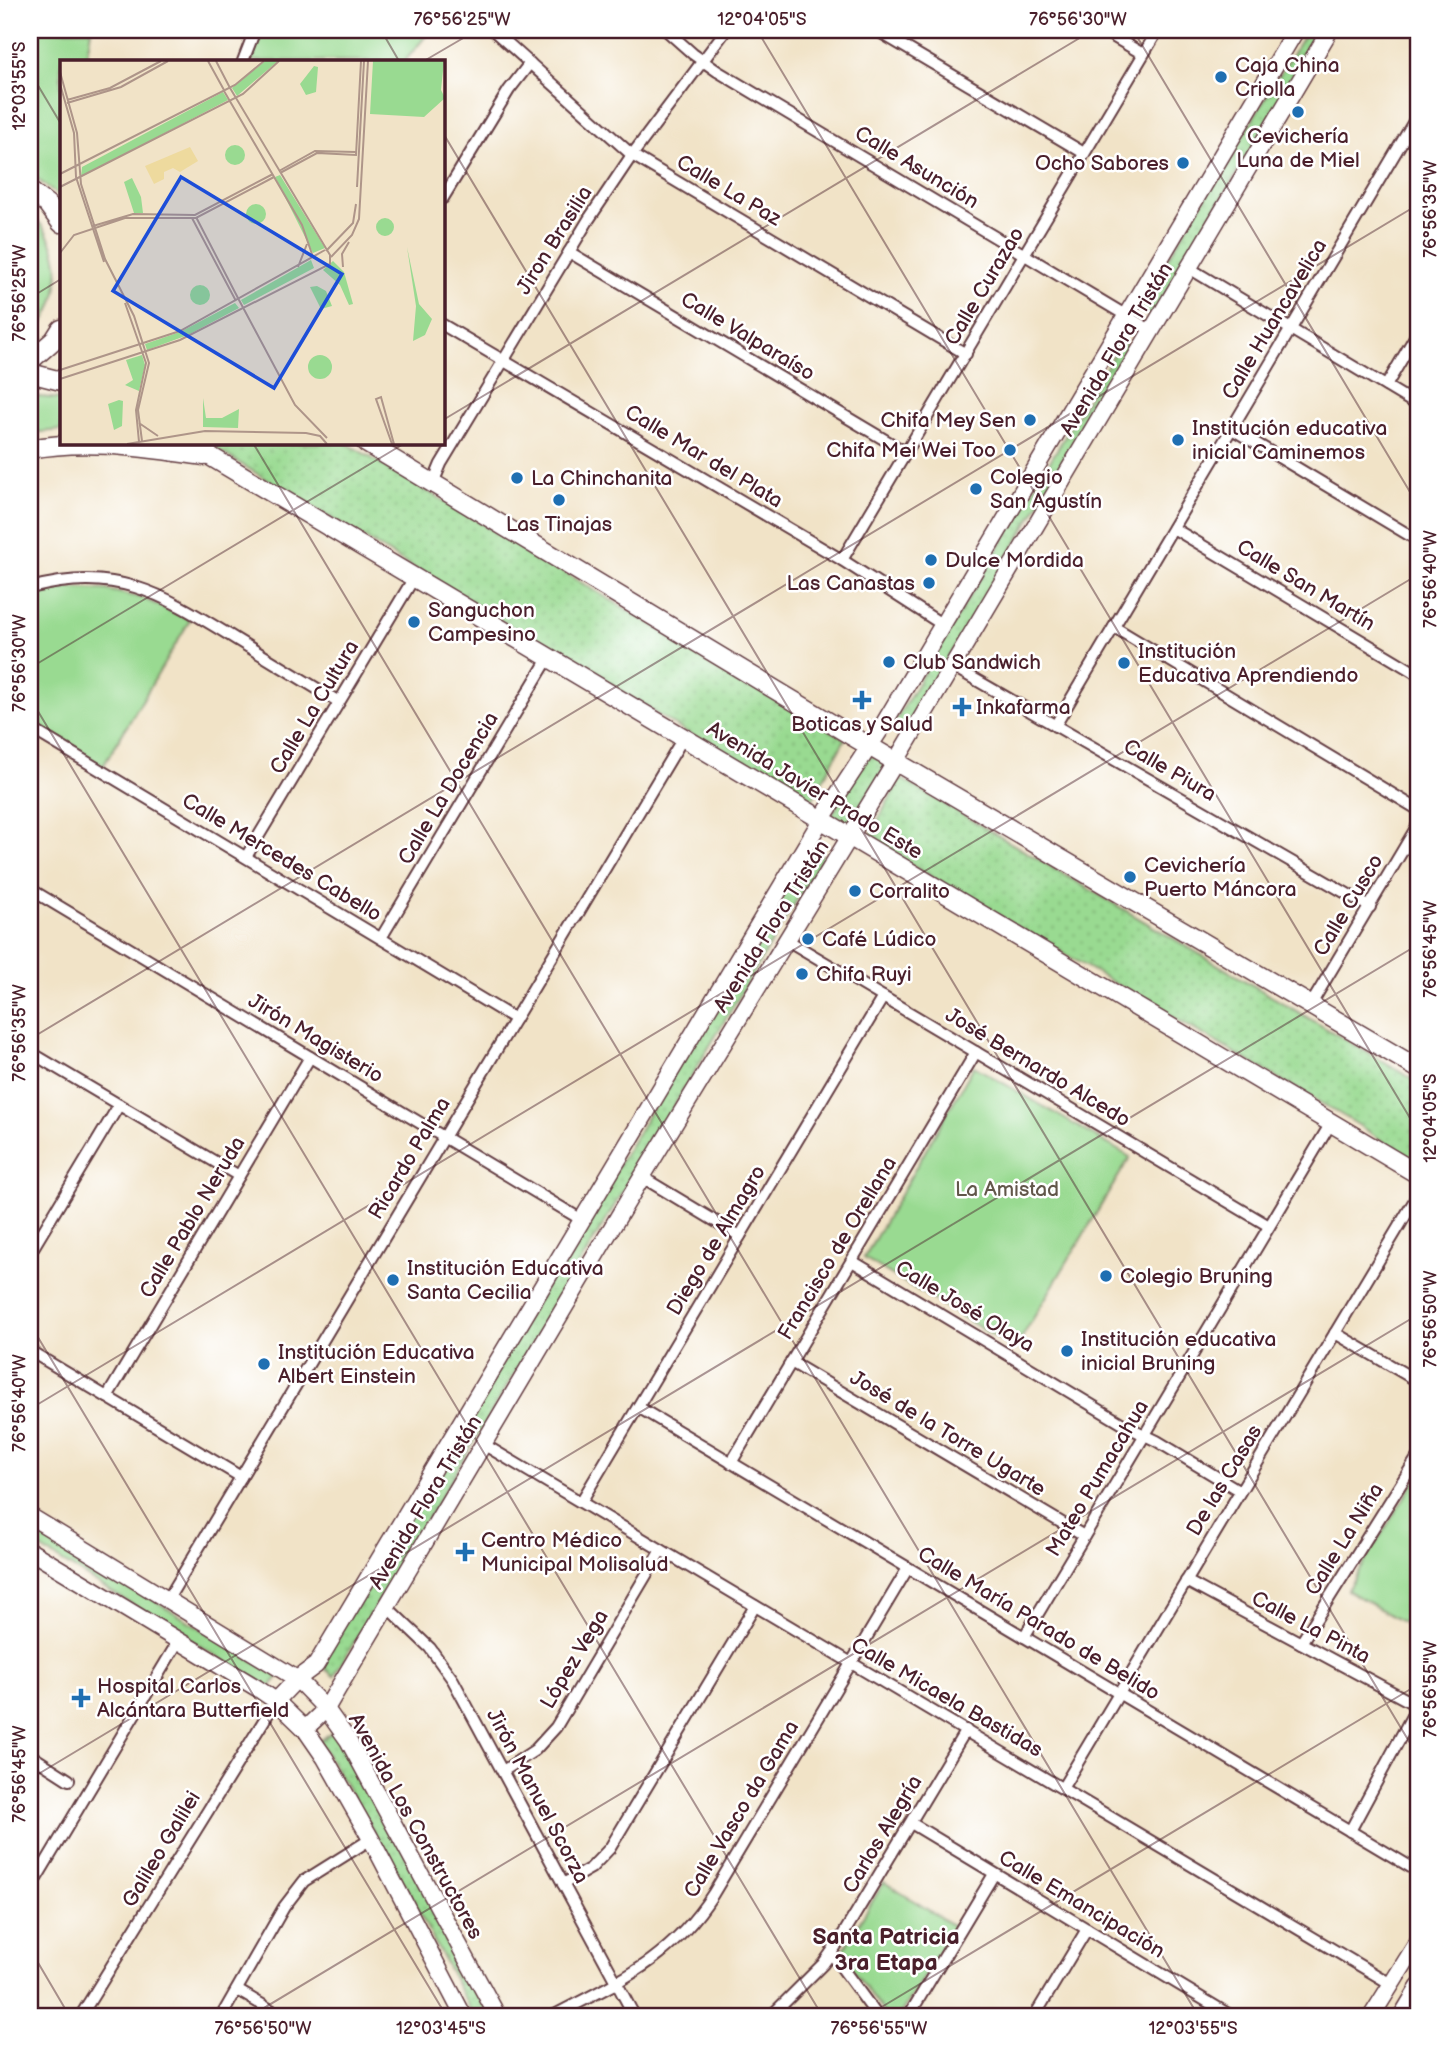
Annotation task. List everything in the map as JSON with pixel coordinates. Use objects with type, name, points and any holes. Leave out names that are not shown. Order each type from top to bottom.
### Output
[{"type":"main road","points":[[30,191],[47,204],[60,222]]},
{"type":"main road","points":[[30,361],[54,340],[60,330]]},
{"type":"main road","points":[[30,373],[60,381]]},
{"type":"main road","points":[[30,449],[62,444]]},
{"type":"main road","points":[[87,444],[215,457]]},
{"type":"main road","name":"Avenida Javier Prado Este","points":[[190,444],[1419,1175]]},
{"type":"main road","points":[[368,444],[869,746],[1419,1069]]},
{"type":"street","points":[[243,60],[255,30]]},
{"type":"street","name":"Calle La Paz","points":[[494,30],[632,155],[966,354]]},
{"type":"street","name":"Calle Asunción","points":[[667,30],[702,62],[1152,331]]},
{"type":"street","name":"Jiron Brasilia","points":[[433,483],[441,464],[569,252],[632,155],[726,30]]},
{"type":"street","points":[[876,30],[1084,153]]},
{"type":"street","points":[[1102,30],[1143,54]]},
{"type":"street","name":"Calle Curazao","points":[[842,560],[1157,30]]},
{"type":"street","name":"Avenida Flora Tristán","points":[[276,1701],[297,1679],[316,1665],[821,820],[943,625],[1296,30]]},
{"type":"street","name":"Avenida Flora Tristán","points":[[305,1729],[326,1709],[642,1177],[850,837],[1329,30]]},
{"type":"street","points":[[444,196],[509,90],[530,63]]},
{"type":"street","name":"Calle Huancavelica","points":[[1055,726],[1419,113]]},
{"type":"street","name":"Calle Valparaíso","points":[[569,252],[907,453]]},
{"type":"street","points":[[1189,268],[1419,406]]},
{"type":"street","name":"Calle Mar del Plata","points":[[444,326],[842,560],[943,625]]},
{"type":"street","points":[[1386,386],[1419,330]]},
{"type":"street","points":[[1232,429],[1419,541]]},
{"type":"street","name":"Calle San Martín","points":[[1173,528],[1419,675]]},
{"type":"street","name":"Calle La Cultura","points":[[246,857],[415,576]]},
{"type":"street","points":[[30,588],[66,581],[95,580],[124,584],[156,593],[185,607],[340,702]]},
{"type":"street","points":[[1114,627],[1419,810]]},
{"type":"street","name":"Calle La Docencia","points":[[381,939],[549,657]]},
{"type":"street","name":"Calle Piura","points":[[952,666],[1370,907]]},
{"type":"street","name":"Calle Mercedes Cabello","points":[[30,727],[515,1019]]},
{"type":"street","name":"Ricardo Palma","points":[[168,1599],[683,738]]},
{"type":"street","name":"Calle Cusco","points":[[1310,1006],[1419,823]]},
{"type":"street","name":"Jirón Magisterio","points":[[30,890],[582,1220]]},
{"type":"street","name":"José Bernardo Alcedo","points":[[787,940],[1269,1226]]},
{"type":"street","name":"Diego de Almagro","points":[[582,1502],[883,997]]},
{"type":"street","points":[[30,1052],[239,1176]]},
{"type":"street","name":"Francisco de Orellana","points":[[731,1463],[976,1052]]},
{"type":"street","name":"Calle Pablo Neruda","points":[[107,1397],[310,1057]]},
{"type":"street","points":[[30,1253],[119,1105]]},
{"type":"street","name":"Mateo Pumacahua","points":[[1024,1637],[1331,1123]]},
{"type":"street","points":[[642,1177],[740,1236]]},
{"type":"street","name":"De las Casas","points":[[1063,1787],[1419,1193]]},
{"type":"street","name":"Calle José Olaya","points":[[852,1261],[1240,1491]]},
{"type":"street","points":[[1335,1333],[1419,1382]]},
{"type":"street","points":[[30,1351],[241,1477]]},
{"type":"street","name":"José de la Torre Ugarte","points":[[791,1362],[1084,1536]]},
{"type":"street","name":"Calle María Parado de Belido","points":[[638,1407],[1419,1872]]},
{"type":"street","name":"Calle Micaela Bastidas","points":[[483,1444],[1391,1984]]},
{"type":"street","name":"Calle La Niña","points":[[1301,1643],[1419,1455]]},
{"type":"street","name":"Avenida Los Constructores","points":[[30,1516],[297,1679],[326,1709],[348,1740],[498,2017]]},
{"type":"street","name":"López Vega","points":[[503,1771],[536,1750],[556,1727],[662,1550]]},
{"type":"street","points":[[30,1551],[276,1701],[305,1729],[325,1758],[371,1839],[464,2017]]},
{"type":"street","name":"Calle Vasco da Gama","points":[[551,2017],[649,1963],[671,1946],[702,1911],[908,1568]]},
{"type":"street","name":"Calle La Pinta","points":[[1186,1581],[1418,1705]]},
{"type":"street","points":[[563,1884],[591,1868],[610,1848],[754,1606]]},
{"type":"street","name":"Jirón Manuel Scorza","points":[[387,1607],[430,1647],[453,1680],[635,2017]]},
{"type":"street","points":[[30,1889],[179,1640]]},
{"type":"street","name":"Galileo Galilei","points":[[80,2017],[276,1701]]},
{"type":"street","points":[[1350,1831],[1418,1705]]},
{"type":"street","name":"Carlos Alegría","points":[[771,2017],[831,1953],[966,1730]]},
{"type":"street","points":[[30,1755],[69,1780]]},
{"type":"street","name":"Calle Emancipación","points":[[911,1824],[1233,2017]]},
{"type":"street","points":[[221,2017],[284,1907],[304,1881],[371,1839]]},
{"type":"street","points":[[908,2017],[994,1874]]},
{"type":"street","points":[[1034,2017],[1087,1929]]},
{"type":"street","points":[[1371,2017],[1419,1940]]},
{"type":"street","points":[[831,1953],[878,2017]]},
{"type":"street","points":[[1401,2017],[1419,1987]]},
{"type":"street","points":[[237,1990],[284,2017]]},
{"type":"green space","points":[[30,30],[91,30],[86,60],[60,60],[60,196],[30,174]]},
{"type":"green space","points":[[263,30],[431,30],[406,60],[250,60]]},
{"type":"green space","points":[[1307,30],[1318,30],[1317,38],[1154,313],[1149,316],[1140,309],[1142,301]]},
{"type":"green space","points":[[30,213],[51,242],[58,276],[51,309],[30,338]]},
{"type":"green space","points":[[1121,342],[1132,347],[902,736],[890,730]]},
{"type":"green space","points":[[30,396],[60,399],[60,430],[30,433]]},
{"type":"green space","points":[[208,444],[348,444],[845,739],[809,806]]},
{"type":"green space","points":[[65,588],[107,590],[142,598],[190,620],[102,768],[30,724],[30,595]]},
{"type":"green space","points":[[867,754],[882,760],[885,768],[850,826],[827,823]]},
{"type":"green space","points":[[900,778],[1419,1083],[1419,1164],[1352,1121],[868,840]]},
{"type":"green space","points":[[809,847],[823,856],[334,1676],[319,1664]]},
{"type":"green space","name":"La Amistad","points":[[974,1066],[1130,1157],[1015,1349],[864,1258]]},
{"type":"green space","points":[[1419,1474],[1419,1632],[1347,1590]]},
{"type":"green space","points":[[30,1525],[279,1676],[269,1688],[30,1542]]},
{"type":"green space","points":[[334,1731],[365,1779],[493,2017],[474,2017],[402,1880],[319,1741]]},
{"type":"green space","points":[[884,1882],[957,1928],[898,2017],[887,2017],[844,1958],[843,1950]]},
{"type":"place","name":"Caja China Criolla","points":[[1221,77]]},
{"type":"place","name":"Cevichería Luna de Miel","points":[[1298,112]]},
{"type":"place","name":"Ocho Sabores","points":[[1183,163]]},
{"type":"place","name":"Chifa Mey Sen","points":[[1030,420]]},
{"type":"place","name":"Institución educativa inicial Caminemos","points":[[1178,440]]},
{"type":"place","name":"Chifa Mei Wei Too","points":[[1010,450]]},
{"type":"place","name":"La Chinchanita","points":[[517,478]]},
{"type":"place","name":"Colegio San Agustín","points":[[976,489]]},
{"type":"place","name":"Las Tinajas","points":[[559,500]]},
{"type":"place","name":"Dulce Mordida","points":[[931,560]]},
{"type":"place","name":"Las Canastas","points":[[929,583]]},
{"type":"place","name":"Sanguchon Campesino","points":[[414,622]]},
{"type":"place","name":"Club Sandwich","points":[[889,662]]},
{"type":"place","name":"Institución Educativa Aprendiendo","points":[[1124,663]]},
{"type":"place","name":"Boticas y Salud","points":[[862,700]]},
{"type":"place","name":"Inkafarma","points":[[962,707]]},
{"type":"place","name":"Cevichería Puerto Máncora","points":[[1130,877]]},
{"type":"place","name":"Corralito","points":[[855,891]]},
{"type":"place","name":"Café Lúdico","points":[[808,939]]},
{"type":"place","name":"Chifa Ruyi","points":[[802,974]]},
{"type":"place","name":"Colegio Bruning","points":[[1106,1276]]},
{"type":"place","name":"Institución Educativa Santa Cecilia","points":[[393,1280]]},
{"type":"place","name":"Institución educativa inicial Bruning","points":[[1067,1351]]},
{"type":"place","name":"Institución Educativa Albert Einstein","points":[[264,1364]]},
{"type":"place","name":"Centro Médico Municipal Molisalud","points":[[465,1552]]},
{"type":"place","name":"Hospital Carlos Alcántara Butterfield","points":[[81,1698]]},
{"type":"district","name":"Santa Patricia 3ra Etapa","points":[[886,1949]]}]
